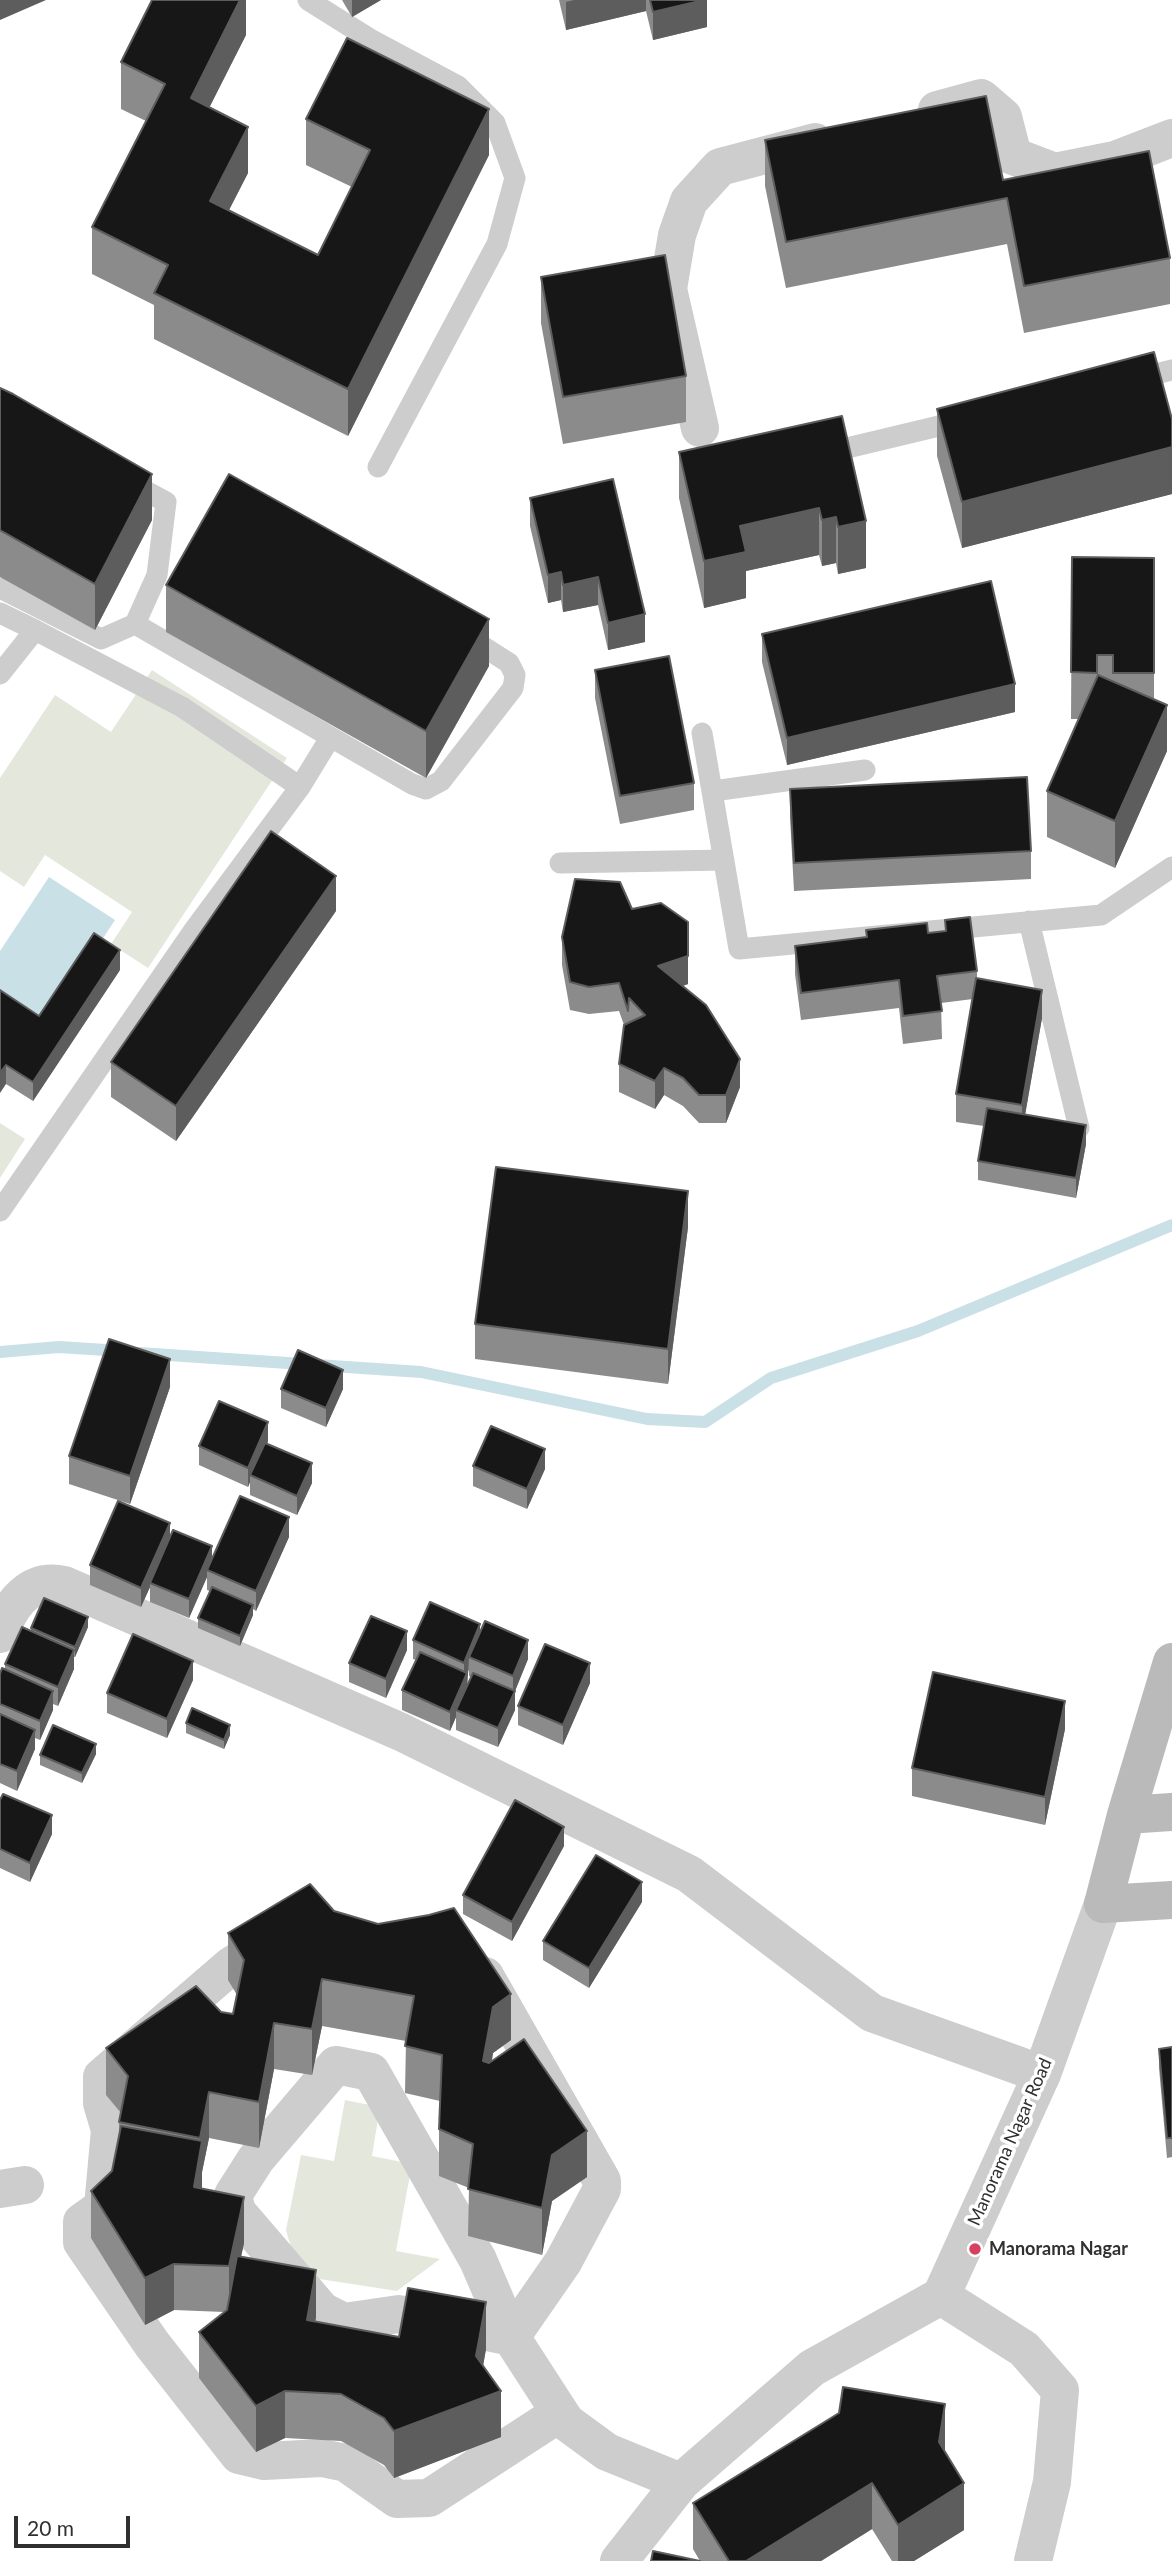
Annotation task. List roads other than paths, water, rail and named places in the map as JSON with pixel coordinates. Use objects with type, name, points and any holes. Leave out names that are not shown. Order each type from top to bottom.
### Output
[{"type":"street","points":[[902,119],[981,98],[1003,117],[1013,156],[1055,172],[1115,160],[1172,138]]},
{"type":"street","points":[[700,428],[668,289],[677,235],[689,201],[720,167],[850,133]]},
{"type":"street","points":[[0,1634],[4,1622],[20,1597],[40,1584],[64,1585],[401,1732],[689,1874],[872,2013],[1042,2074]]},
{"type":"street","name":"Manorama Nagar Road","points":[[942,2296],[1042,2074],[1103,1904],[1126,1815],[1172,1662]]},
{"type":"street","points":[[1126,1815],[1172,1812]]},
{"type":"street","points":[[1103,1904],[1172,1900]]},
{"type":"street","points":[[305,1920],[232,1965],[102,2077],[102,2103],[110,2130],[103,2207],[82,2222],[82,2242],[152,2344],[239,2455],[264,2460],[323,2458],[346,2463],[397,2499],[429,2498],[560,2413]]},
{"type":"street","points":[[468,1947],[602,2181],[601,2189],[563,2262],[512,2337]]},
{"type":"street","points":[[512,2337],[399,2314],[344,2322],[322,2311],[237,2212],[233,2195],[256,2159],[337,2065],[371,2072],[478,2260],[512,2337],[566,2422],[607,2452],[681,2482]]},
{"type":"street","points":[[620,2561],[681,2482],[812,2368],[942,2296],[1024,2349],[1060,2390],[1052,2482],[1033,2561]]},
{"type":"lane","points":[[308,0],[370,40],[458,86],[495,123],[515,178],[497,244],[379,467]]},
{"type":"lane","points":[[1118,383],[1172,370]]},
{"type":"lane","points":[[797,459],[985,415]]},
{"type":"lane","points":[[0,587],[101,639],[135,624],[157,575],[166,502],[107,471]]},
{"type":"lane","points":[[0,613],[182,707],[300,787]]},
{"type":"lane","points":[[135,624],[330,738],[412,784],[426,789],[440,781],[513,688],[514,675],[509,663],[443,621]]},
{"type":"lane","points":[[0,674],[35,630]]},
{"type":"lane","points":[[702,733],[739,948],[1101,915],[1172,867]]},
{"type":"lane","points":[[0,1212],[194,930],[300,787],[330,738]]},
{"type":"lane","points":[[713,791],[865,770]]},
{"type":"lane","points":[[560,863],[724,860]]},
{"type":"lane","points":[[1029,921],[1079,1128]]},
{"type":"water","points":[[49,877],[115,920],[39,1035],[0,1010],[0,951]]},
{"type":"waterway","points":[[139,1353],[421,1372],[647,1419],[705,1422],[771,1378],[918,1331],[1172,1225]]},
{"type":"waterway","points":[[0,1352],[59,1347],[121,1351]]},
{"type":"place","name":"Manorama Nagar","points":[[975,2249]]}]
